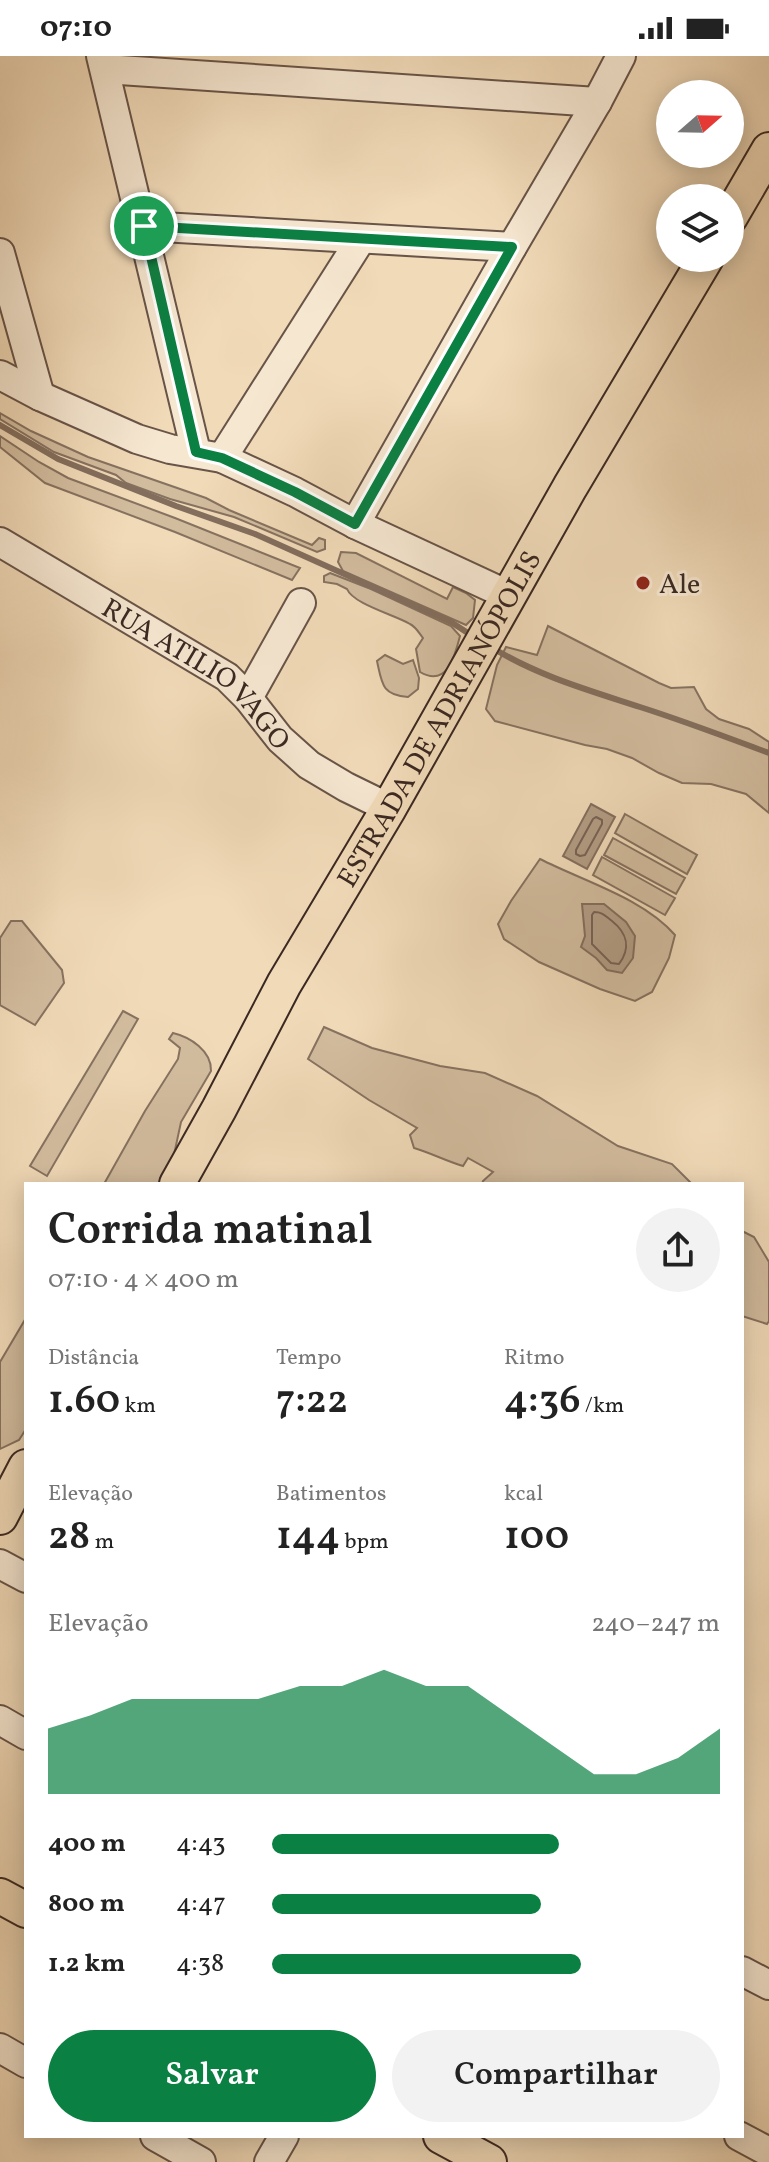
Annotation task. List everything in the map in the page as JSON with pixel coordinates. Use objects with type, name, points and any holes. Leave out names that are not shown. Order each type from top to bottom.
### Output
[{"type":"main road","points":[[744,193],[769,150]]},
{"type":"main road","name":"ESTRADA DE ADRIANÓPOLIS","points":[[178,1182],[284,984],[698,272]]},
{"type":"main road","points":[[0,1517],[24,1471]]},
{"type":"main road","points":[[0,1896],[24,1909]]},
{"type":"main road","points":[[445,2138],[489,2162]]},
{"type":"street","points":[[355,524],[621,56]]},
{"type":"street","points":[[209,455],[144,226],[103,62],[597,102]]},
{"type":"street","points":[[144,226],[512,247]]},
{"type":"street","points":[[209,455],[361,239]]},
{"type":"street","points":[[0,253],[40,396]]},
{"type":"street","points":[[0,375],[137,439],[170,449],[209,455],[295,492],[504,604]]},
{"type":"street","name":"RUA ATILIO VAGO","points":[[0,542],[227,677],[280,739],[309,765],[389,808]]},
{"type":"street","points":[[248,698],[301,603]]},
{"type":"street","points":[[0,1564],[24,1577]]},
{"type":"street","points":[[0,1720],[24,1734]]},
{"type":"street","points":[[744,1972],[769,1985]]},
{"type":"street","points":[[0,2048],[24,2062]]},
{"type":"street","points":[[159,2138],[201,2162]]},
{"type":"street","points":[[269,2162],[283,2138]]},
{"type":"street","points":[[743,2138],[769,2152]]},
{"type":"shaded area","points":[[0,413],[88,457],[206,498],[312,545],[319,538],[325,540],[325,549],[317,552],[234,517],[126,483],[116,475],[54,452],[0,419]]},
{"type":"shaded area","points":[[0,436],[68,478],[300,568],[292,580],[45,483],[0,447]]},
{"type":"shaded area","points":[[341,552],[356,553],[447,599],[453,587],[466,593],[475,600],[473,618],[466,625],[343,571],[338,562]]},
{"type":"shaded area","points":[[330,573],[451,626],[460,636],[448,668],[437,676],[420,672],[416,649],[423,638],[416,628],[357,600],[337,584],[324,582],[324,576]]},
{"type":"shaded area","points":[[548,626],[659,683],[671,688],[694,687],[706,709],[719,719],[749,729],[769,742],[769,813],[746,794],[711,784],[682,783],[607,749],[495,721],[486,709],[497,665],[506,647],[537,655]]},
{"type":"shaded area","points":[[385,655],[403,664],[413,660],[419,678],[418,689],[408,697],[393,694],[385,687],[377,661]]},
{"type":"shaded area","points":[[625,814],[697,855],[687,874],[615,833]]},
{"type":"shaded area","points":[[613,838],[685,878],[676,894],[604,855]]},
{"type":"shaded area","points":[[602,857],[675,898],[665,915],[593,875]]},
{"type":"shaded area","points":[[540,859],[630,900],[675,935],[669,958],[652,992],[635,1001],[600,989],[539,962],[504,939],[498,924]]},
{"type":"shaded area","points":[[11,921],[22,921],[62,970],[64,983],[35,1025],[0,1005],[0,938]]},
{"type":"shaded area","points":[[123,1011],[138,1019],[47,1176],[30,1166]]},
{"type":"shaded area","points":[[324,1027],[372,1048],[440,1066],[485,1073],[537,1096],[618,1146],[672,1164],[690,1182],[483,1182],[493,1172],[468,1158],[463,1166],[414,1148],[410,1135],[417,1128],[308,1059]]},
{"type":"shaded area","points":[[173,1033],[199,1046],[208,1057],[211,1071],[181,1122],[172,1164],[163,1182],[105,1182],[178,1059],[180,1048],[169,1039]]},
{"type":"shaded area","points":[[744,1232],[754,1237],[769,1262],[767,1324],[744,1317]]},
{"type":"shaded area","points":[[24,1321],[24,1432],[19,1440],[0,1449],[0,1362]]},
{"type":"water","points":[[591,804],[615,817],[587,869],[563,856]]},
{"type":"water","points":[[582,904],[604,904],[626,922],[635,936],[633,958],[622,973],[607,970],[581,947],[585,936]]},
{"type":"waterway","points":[[0,425],[58,459],[255,534],[451,622],[474,637]]},
{"type":"waterway","points":[[491,647],[564,682],[769,753]]},
{"type":"place","name":"Ale","points":[[643,583]]},
{"type":"route","points":[[144,226],[512,247],[355,524],[222,458],[196,452],[144,226]]}]
